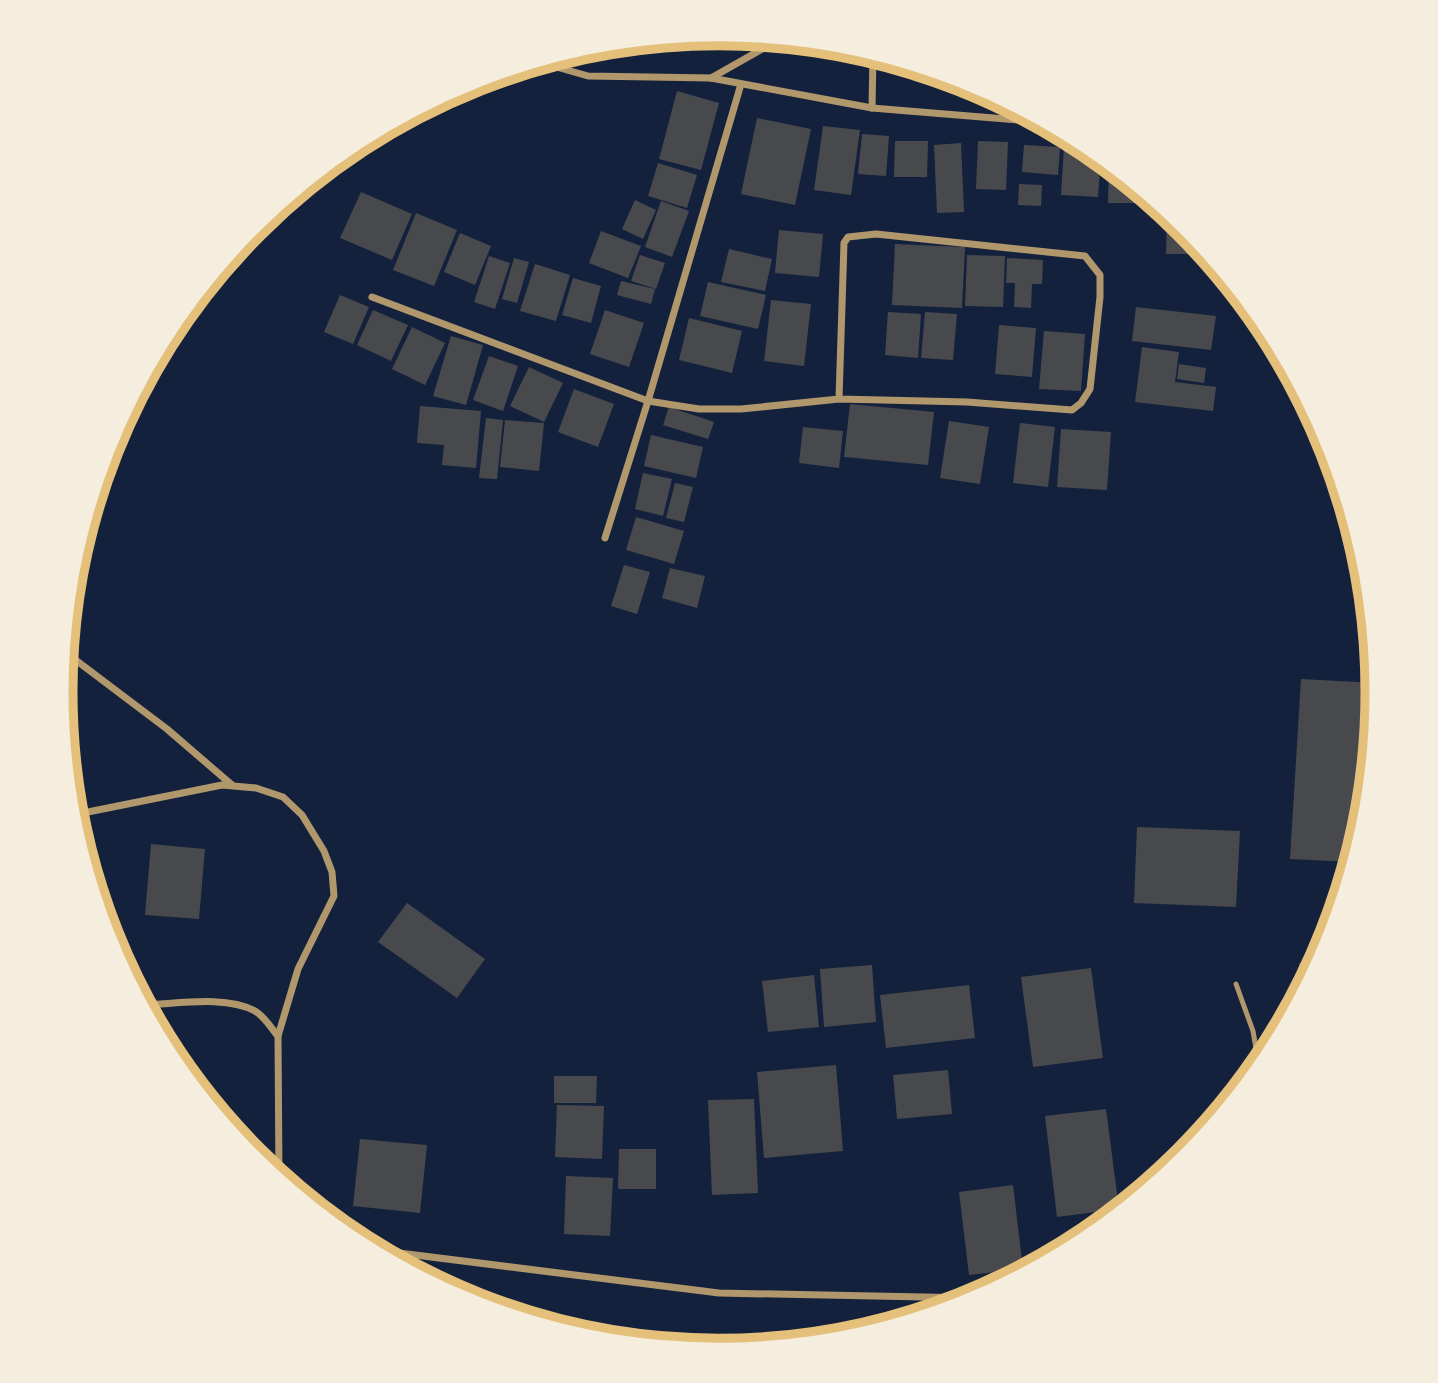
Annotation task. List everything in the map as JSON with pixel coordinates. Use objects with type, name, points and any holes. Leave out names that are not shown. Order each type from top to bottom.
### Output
[{"type":"street","points":[[711,78],[765,47]]},
{"type":"street","points":[[872,108],[873,65]]},
{"type":"street","points":[[556,67],[588,76],[711,78],[872,108],[1020,120]]},
{"type":"street","points":[[605,538],[741,84]]},
{"type":"street","points":[[372,297],[648,401],[699,409],[741,409],[839,399],[967,402],[1072,410],[1090,389],[1100,275],[1085,257],[916,237],[876,234],[848,237],[844,243],[839,399]]},
{"type":"street","points":[[74,659],[167,729],[232,785]]},
{"type":"street","points":[[84,813],[211,785],[232,785],[269,792],[292,806],[324,851],[332,872],[334,896],[298,970],[278,1036],[279,1164]]},
{"type":"street","points":[[155,1005],[240,1006],[256,1012],[278,1036]]},
{"type":"street","points":[[400,1253],[719,1293],[942,1297]]},
{"type":"lane","points":[[1236,984],[1253,1031],[1256,1050]]},
{"type":"building","points":[[913,76],[933,82],[913,81]]},
{"type":"building","points":[[677,91],[719,103],[701,170],[659,159]]},
{"type":"building","points":[[757,118],[811,129],[795,205],[741,194]]},
{"type":"building","points":[[823,126],[860,130],[851,195],[814,190]]},
{"type":"building","points":[[862,134],[889,136],[886,176],[858,174]]},
{"type":"building","points":[[895,141],[928,141],[927,177],[894,177]]},
{"type":"building","points":[[978,141],[1008,142],[1006,190],[976,189]]},
{"type":"building","points":[[961,143],[964,212],[937,213],[934,145]]},
{"type":"building","points":[[1024,145],[1060,147],[1058,175],[1022,172]]},
{"type":"building","points":[[1064,147],[1067,147],[1100,170],[1098,197],[1061,195]]},
{"type":"building","points":[[658,163],[697,175],[687,208],[648,196]]},
{"type":"building","points":[[1109,177],[1141,203],[1108,203]]},
{"type":"building","points":[[1019,184],[1042,185],[1041,206],[1018,205]]},
{"type":"building","points":[[361,192],[412,214],[392,260],[340,238]]},
{"type":"building","points":[[635,200],[656,210],[643,239],[622,229]]},
{"type":"building","points":[[661,201],[689,211],[672,257],[645,247]]},
{"type":"building","points":[[416,213],[457,230],[434,286],[393,270]]},
{"type":"building","points":[[1167,226],[1194,254],[1166,254]]},
{"type":"building","points":[[779,230],[823,234],[819,277],[775,273]]},
{"type":"building","points":[[601,231],[641,246],[628,278],[589,263]]},
{"type":"building","points":[[460,233],[491,246],[475,285],[444,272]]},
{"type":"building","points":[[895,244],[965,247],[962,308],[892,305]]},
{"type":"building","points":[[729,249],[772,259],[765,291],[721,282]]},
{"type":"building","points":[[640,255],[665,263],[656,289],[631,281]]},
{"type":"building","points":[[967,255],[1005,256],[1003,307],[965,306]]},
{"type":"building","points":[[489,256],[510,263],[495,309],[474,302]]},
{"type":"building","points":[[514,258],[529,262],[517,303],[502,299]]},
{"type":"building","points":[[1007,258],[1043,260],[1042,284],[1032,284],[1031,308],[1014,307],[1015,283],[1006,283]]},
{"type":"building","points":[[535,264],[570,275],[556,321],[520,311]]},
{"type":"building","points":[[573,278],[601,286],[591,323],[562,315]]},
{"type":"building","points":[[621,281],[655,289],[651,304],[617,295]]},
{"type":"building","points":[[708,282],[766,295],[758,329],[700,316]]},
{"type":"building","points":[[340,295],[369,307],[353,344],[324,332]]},
{"type":"building","points":[[771,300],[811,304],[804,366],[764,361]]},
{"type":"building","points":[[1136,307],[1216,316],[1211,350],[1132,341]]},
{"type":"building","points":[[373,310],[408,325],[391,361],[357,345]]},
{"type":"building","points":[[605,310],[644,323],[629,367],[590,354]]},
{"type":"building","points":[[888,312],[921,314],[918,358],[885,355]]},
{"type":"building","points":[[925,312],[957,314],[953,360],[921,358]]},
{"type":"building","points":[[689,318],[742,331],[732,373],[679,360]]},
{"type":"building","points":[[999,325],[1036,328],[1032,377],[995,374]]},
{"type":"building","points":[[412,327],[445,343],[425,385],[392,369]]},
{"type":"building","points":[[1044,331],[1085,334],[1081,391],[1039,389]]},
{"type":"building","points":[[451,336],[483,345],[466,405],[433,396]]},
{"type":"building","points":[[1142,347],[1179,352],[1175,382],[1216,387],[1213,411],[1135,402]]},
{"type":"building","points":[[489,356],[518,366],[503,411],[473,400]]},
{"type":"building","points":[[1179,364],[1206,368],[1204,383],[1177,379]]},
{"type":"building","points":[[529,367],[563,383],[544,422],[510,406]]},
{"type":"building","points":[[574,389],[614,404],[598,447],[558,432]]},
{"type":"building","points":[[850,404],[934,412],[928,465],[844,457]]},
{"type":"building","points":[[420,406],[481,411],[476,468],[442,465],[444,445],[417,443]]},
{"type":"building","points":[[669,407],[714,422],[708,439],[663,425]]},
{"type":"building","points":[[486,418],[503,420],[497,479],[479,478]]},
{"type":"building","points":[[505,420],[544,423],[539,471],[500,467]]},
{"type":"building","points":[[949,421],[989,427],[980,484],[940,478]]},
{"type":"building","points":[[1020,423],[1055,427],[1048,487],[1013,483]]},
{"type":"building","points":[[803,427],[843,431],[839,468],[799,463]]},
{"type":"building","points":[[1061,429],[1111,432],[1107,490],[1057,487]]},
{"type":"building","points":[[651,435],[703,447],[696,478],[644,466]]},
{"type":"building","points":[[643,473],[672,479],[663,516],[635,509]]},
{"type":"building","points":[[675,483],[693,487],[684,522],[666,518]]},
{"type":"building","points":[[636,517],[684,531],[674,564],[626,550]]},
{"type":"building","points":[[624,565],[650,572],[637,614],[611,606]]},
{"type":"building","points":[[670,568],[705,576],[697,608],[662,598]]},
{"type":"building","points":[[1301,679],[1365,682],[1364,734],[1359,776],[1353,818],[1342,862],[1290,859]]},
{"type":"building","points":[[1137,827],[1240,831],[1236,907],[1134,903]]},
{"type":"building","points":[[151,844],[205,849],[199,919],[145,915]]},
{"type":"building","points":[[407,903],[485,959],[457,998],[378,942]]},
{"type":"building","points":[[1299,963],[1305,963],[1299,974]]},
{"type":"building","points":[[872,965],[876,1022],[824,1027],[820,969]]},
{"type":"building","points":[[1091,968],[1103,1058],[1033,1067],[1021,977]]},
{"type":"building","points":[[814,975],[819,1027],[768,1032],[762,981]]},
{"type":"building","points":[[969,985],[975,1038],[886,1048],[880,995]]},
{"type":"building","points":[[836,1065],[843,1151],[764,1158],[757,1072]]},
{"type":"building","points":[[948,1070],[952,1114],[897,1119],[893,1075]]},
{"type":"building","points":[[554,1076],[597,1076],[596,1103],[554,1103]]},
{"type":"building","points":[[754,1099],[758,1193],[712,1195],[708,1100]]},
{"type":"building","points":[[557,1105],[604,1106],[602,1159],[555,1157]]},
{"type":"building","points":[[1106,1109],[1118,1199],[1102,1211],[1057,1217],[1045,1116]]},
{"type":"building","points":[[360,1139],[427,1145],[420,1213],[353,1206]]},
{"type":"building","points":[[619,1149],[656,1149],[656,1189],[618,1189]]},
{"type":"building","points":[[566,1176],[613,1178],[610,1236],[564,1234]]},
{"type":"building","points":[[1013,1185],[1022,1262],[1005,1271],[969,1275],[959,1192]]}]
